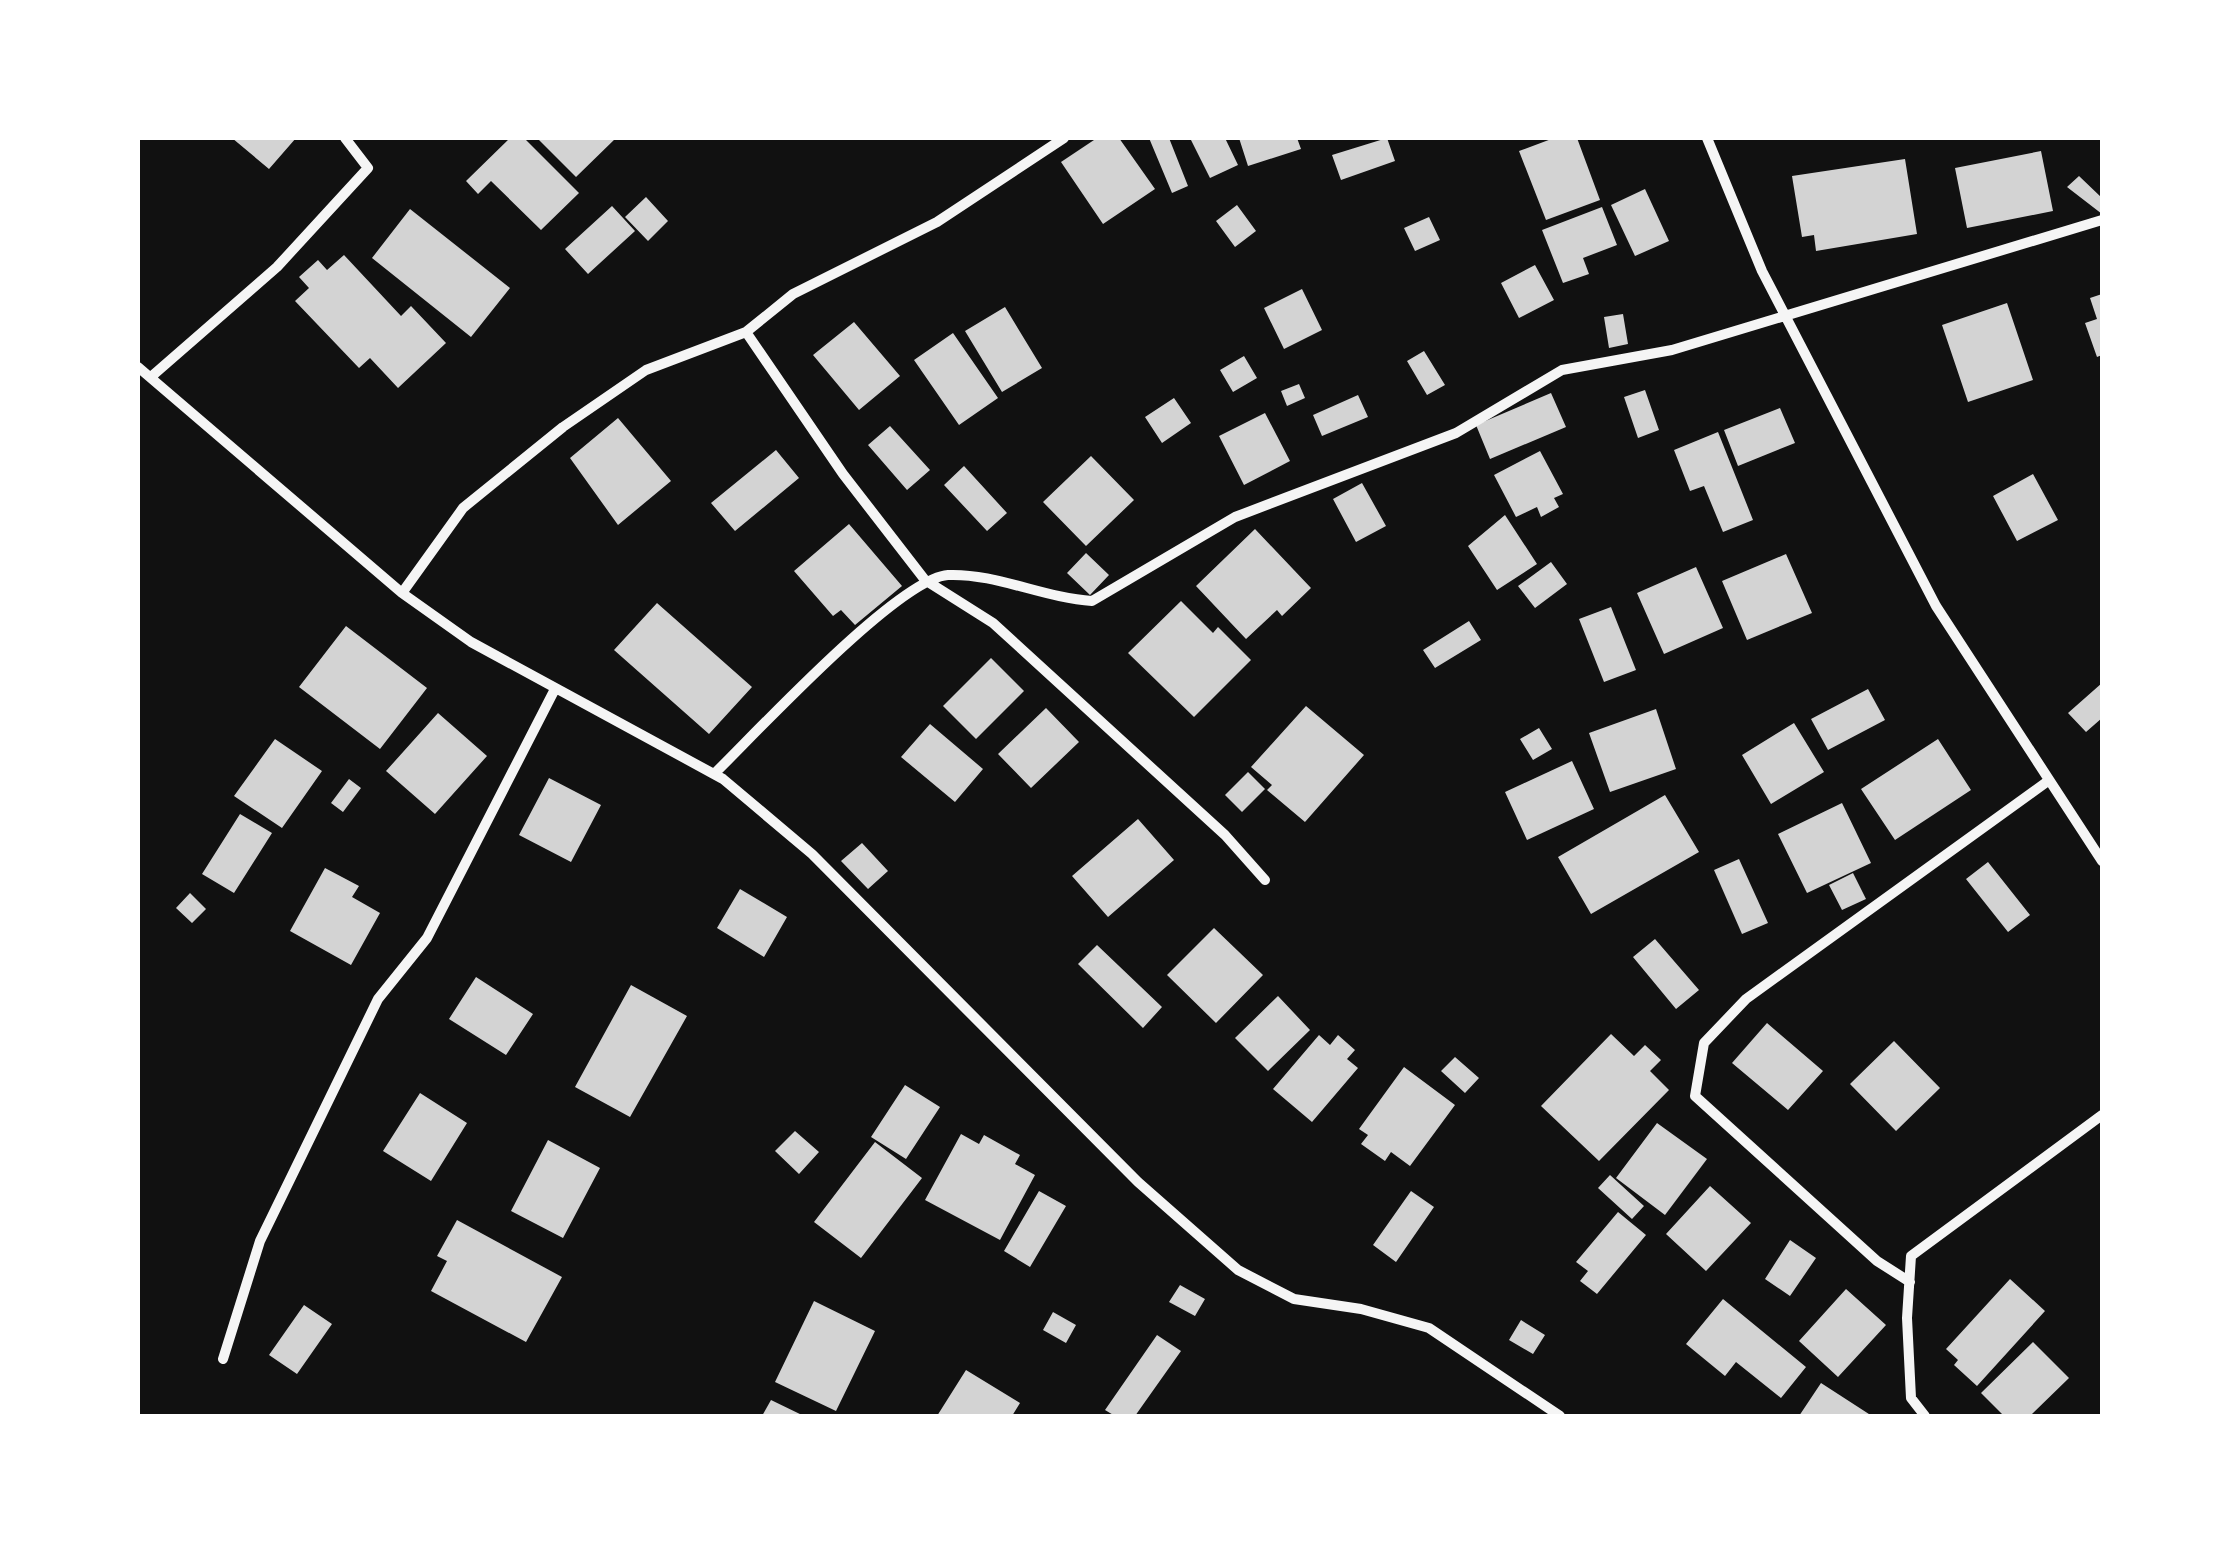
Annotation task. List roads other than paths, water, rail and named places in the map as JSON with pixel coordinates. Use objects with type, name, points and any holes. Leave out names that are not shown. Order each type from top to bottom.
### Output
[{"type":"street","points":[[152,376],[277,267],[368,168],[345,138]]},
{"type":"street","points":[[402,594],[463,508],[547,444],[563,426],[646,370],[746,332],[793,294],[937,222],[1064,138]]},
{"type":"street","points":[[1707,138],[1786,318],[1936,606],[2102,861]]},
{"type":"street","points":[[714,773],[884,611],[926,580],[962,575],[1092,600],[1234,517],[1456,433],[1562,370],[1672,350],[2102,220]]},
{"type":"street","points":[[746,332],[844,474],[926,580],[993,623],[1226,835],[1265,880]]},
{"type":"street","points":[[138,367],[402,594],[471,642],[714,773],[812,854],[1138,1182],[1238,1270],[1294,1300],[1361,1308],[1429,1328],[1560,1416]]},
{"type":"street","points":[[222,1360],[260,1242],[378,999],[427,938],[555,688]]},
{"type":"street","points":[[1910,1282],[1877,1261],[1695,1096],[1704,1042],[1746,999],[2048,781]]},
{"type":"street","points":[[1925,1416],[1911,1398],[1911,1256],[2102,1115]]}]
